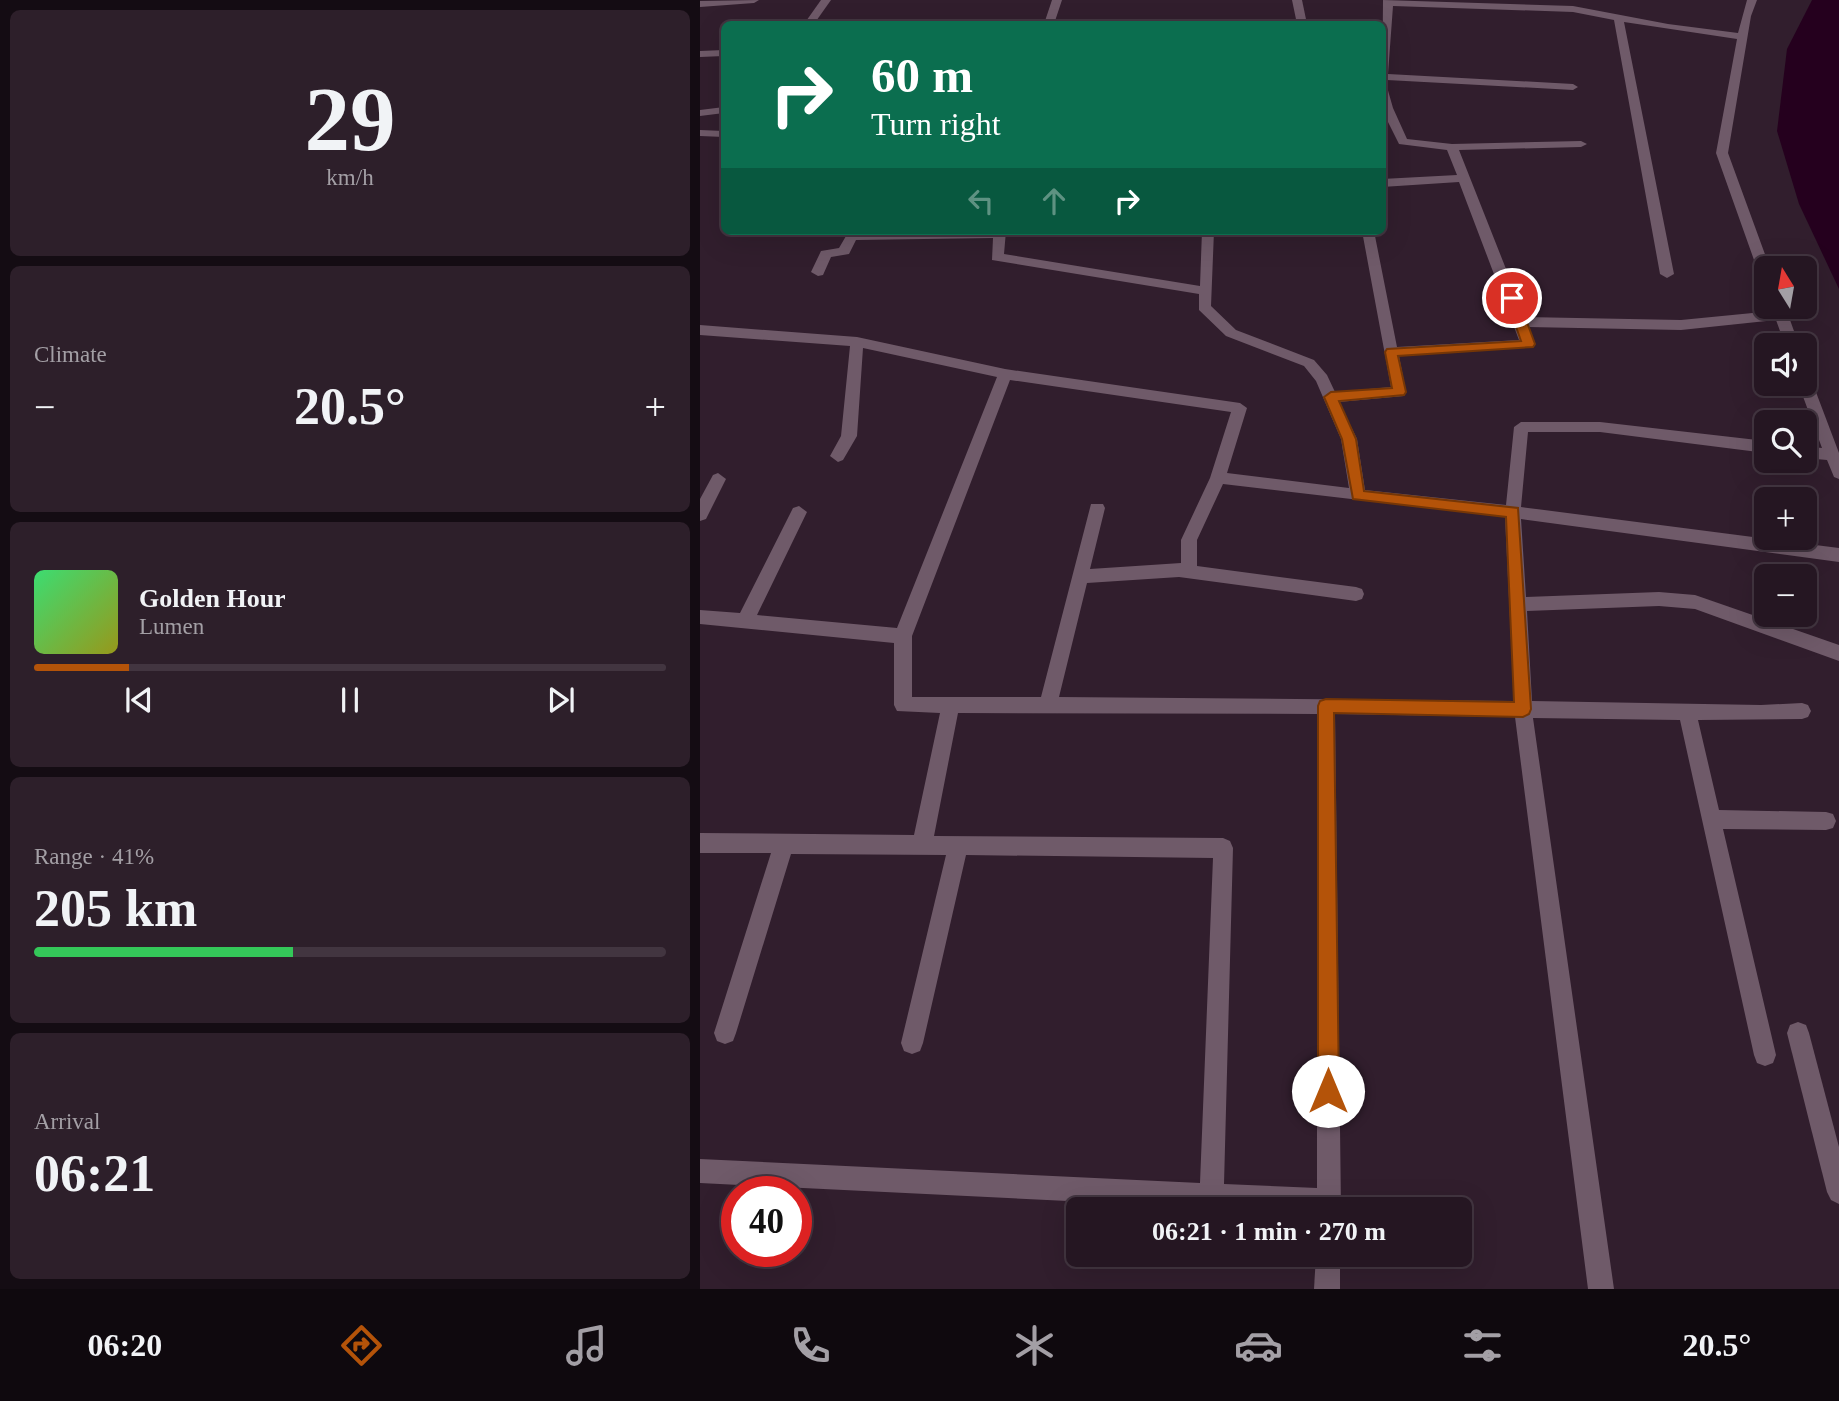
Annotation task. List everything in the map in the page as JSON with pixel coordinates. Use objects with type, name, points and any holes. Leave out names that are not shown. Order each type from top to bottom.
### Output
[{"type":"street","points":[[700,4],[754,0]]},
{"type":"street","points":[[811,21],[826,0]]},
{"type":"street","points":[[1050,21],[1057,0]]},
{"type":"street","points":[[1297,0],[1301,21]]},
{"type":"street","points":[[1752,0],[1722,153],[1759,256]]},
{"type":"street","points":[[1386,29],[1388,1],[1573,9],[1668,27],[1743,37]]},
{"type":"street","points":[[1618,16],[1667,274]]},
{"type":"street","points":[[700,54],[721,53]]},
{"type":"street","points":[[1386,79],[1573,87]]},
{"type":"street","points":[[700,113],[721,110]]},
{"type":"street","points":[[1386,110],[1403,142],[1452,147],[1581,144]]},
{"type":"street","points":[[700,133],[721,134]]},
{"type":"street","points":[[1391,352],[1528,344],[1522,322],[1452,147]]},
{"type":"street","points":[[1386,183],[1465,178]]},
{"type":"street","points":[[818,272],[826,254],[844,251],[852,235]]},
{"type":"street","points":[[999,235],[997,257],[1206,291]]},
{"type":"street","points":[[1208,235],[1204,307],[1231,333],[1309,363],[1322,379],[1349,439],[1358,495]]},
{"type":"street","points":[[1331,397],[1399,392],[1368,235]]},
{"type":"street","points":[[1522,322],[1681,325],[1754,315]]},
{"type":"street","points":[[700,330],[857,342],[1004,374],[1240,408],[1218,478],[1189,540],[1189,572]]},
{"type":"street","points":[[838,456],[849,436],[857,342]]},
{"type":"street","points":[[1004,374],[903,636],[903,705],[1802,711]]},
{"type":"street","points":[[1810,396],[1839,474]]},
{"type":"street","points":[[1601,1289],[1523,709],[1513,512],[1521,427],[1600,427],[1754,446]]},
{"type":"street","points":[[1817,453],[1832,455]]},
{"type":"street","points":[[1218,478],[1513,512],[1839,555]]},
{"type":"street","points":[[700,516],[718,479]]},
{"type":"street","points":[[1048,705],[1097,508]]},
{"type":"street","points":[[744,623],[799,512]]},
{"type":"street","points":[[1080,577],[1189,572],[1356,594]]},
{"type":"street","points":[[1518,604],[1659,600],[1695,602],[1839,653]]},
{"type":"street","points":[[700,617],[903,636]]},
{"type":"street","points":[[922,845],[951,705]]},
{"type":"street","points":[[1326,706],[1329,1197]]},
{"type":"street","points":[[1686,712],[1765,1055]]},
{"type":"street","points":[[1711,819],[1826,821]]},
{"type":"street","points":[[700,843],[1223,848],[1212,1196]]},
{"type":"street","points":[[725,1033],[784,844]]},
{"type":"street","points":[[912,1043],[958,845]]},
{"type":"street","points":[[1798,1033],[1839,1192]]},
{"type":"street","points":[[700,1171],[1225,1197]]},
{"type":"street","points":[[1327,1289],[1328,1267]]},
{"type":"shaded area","points":[[1812,0],[1839,0],[1839,289],[1799,204],[1777,131],[1787,49]]},
{"type":"route","points":[[1328,1091],[1326,706],[1523,709],[1513,512],[1358,495],[1349,439],[1331,397],[1399,392],[1391,352],[1528,344],[1512,298]]}]
